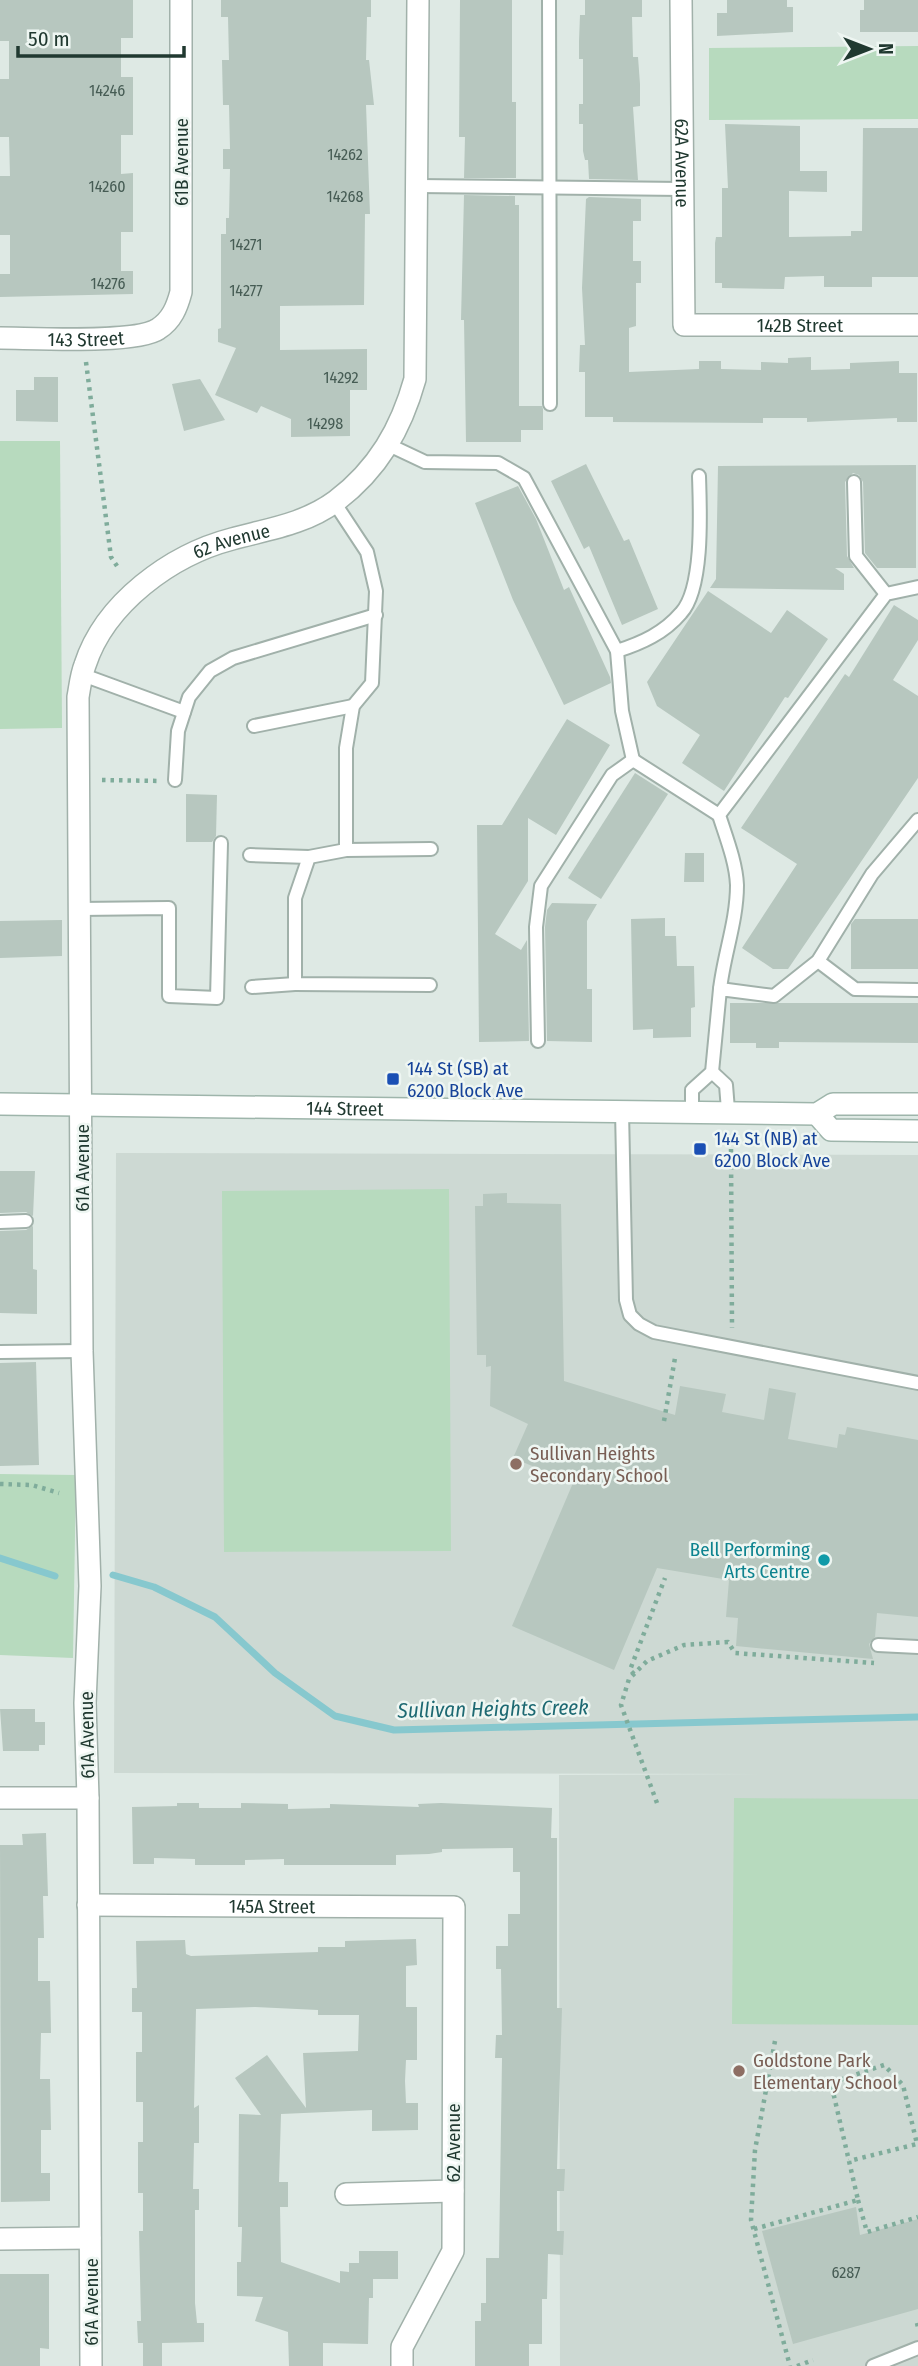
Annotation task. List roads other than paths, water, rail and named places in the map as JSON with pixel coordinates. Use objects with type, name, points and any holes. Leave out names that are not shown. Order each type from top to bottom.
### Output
[{"type":"street","name":"61B Avenue","points":[[168,321],[181,292],[181,0]]},
{"type":"street","name":"62 Avenue","points":[[81,1104],[76,731],[83,675],[99,634],[159,572],[195,551],[296,523],[334,502],[361,480],[389,445],[405,412],[415,379],[418,0]]},
{"type":"street","name":"62A Avenue","points":[[681,0],[684,325]]},
{"type":"street","name":"143 Street","points":[[0,338],[146,335],[168,321]]},
{"type":"street","name":"142B Street","points":[[684,325],[918,325]]},
{"type":"street","name":"144 Street","points":[[0,1104],[728,1110],[817,1114],[833,1104],[918,1104]]},
{"type":"street","name":"61A Avenue","points":[[81,1104],[82,1351],[90,1586],[85,1703],[88,1798],[91,2366]]},
{"type":"street","name":"144 Street","points":[[817,1114],[831,1130],[918,1131]]},
{"type":"street","points":[[0,1798],[88,1798]]},
{"type":"street","name":"145A Street","points":[[88,1906],[454,1907]]},
{"type":"street","name":"62 Avenue","points":[[402,2366],[402,2347],[453,2251],[454,1907]]},
{"type":"street","points":[[346,2194],[453,2191]]},
{"type":"street","points":[[0,2239],[90,2238]]},
{"type":"lane","points":[[549,0],[550,404]]},
{"type":"lane","points":[[418,186],[682,189]]},
{"type":"lane","points":[[389,445],[425,462],[498,463],[524,478],[617,651],[622,711],[634,760],[719,815],[737,883],[735,917],[723,962],[712,1072],[692,1090],[692,1110]]},
{"type":"lane","points":[[617,651],[648,641],[683,612],[696,577],[699,476]]},
{"type":"lane","points":[[854,482],[856,556],[886,594]]},
{"type":"lane","points":[[334,502],[367,552],[376,592],[372,683],[352,706],[346,748],[346,850]]},
{"type":"lane","points":[[719,815],[886,594],[918,587]]},
{"type":"lane","points":[[169,780],[178,731],[189,697],[210,671],[233,658],[376,615]]},
{"type":"lane","points":[[83,675],[184,712]]},
{"type":"lane","points":[[254,726],[352,706]]},
{"type":"lane","points":[[538,1041],[536,928],[541,886],[612,775],[634,760]]},
{"type":"lane","points":[[720,989],[774,996],[818,961],[872,874],[918,820]]},
{"type":"lane","points":[[79,909],[169,908],[169,996],[217,998],[221,843]]},
{"type":"lane","points":[[250,855],[309,857],[346,850],[431,849]]},
{"type":"lane","points":[[295,984],[295,898],[309,857]]},
{"type":"lane","points":[[818,961],[855,989],[918,990]]},
{"type":"lane","points":[[253,987],[295,984],[430,985]]},
{"type":"lane","points":[[712,1072],[726,1085],[728,1110]]},
{"type":"lane","points":[[622,1111],[626,1300],[631,1315],[639,1324],[681,1339],[918,1383]]},
{"type":"lane","points":[[0,1222],[26,1221]]},
{"type":"lane","points":[[0,1352],[82,1351]]},
{"type":"lane","points":[[877,1649],[918,1647]]},
{"type":"lane","points":[[873,2366],[918,2348]]},
{"type":"waterway","name":"Sullivan Heights Creek","points":[[0,1558],[55,1576]]},
{"type":"waterway","name":"Sullivan Heights Creek","points":[[113,1575],[154,1587],[215,1617],[275,1673],[335,1716],[394,1730],[918,1717]]},
{"type":"place","name":"144 St (SB) at 6200 Block Ave","points":[[393,1079]]},
{"type":"place","name":"144 St (NB) at 6200 Block Ave","points":[[700,1149]]},
{"type":"place","name":"Sullivan Heights Secondary School","points":[[516,1464]]},
{"type":"place","name":"Bell Performing Arts Centre","points":[[824,1560]]},
{"type":"place","name":"Goldstone Park Elementary School","points":[[739,2071]]}]
